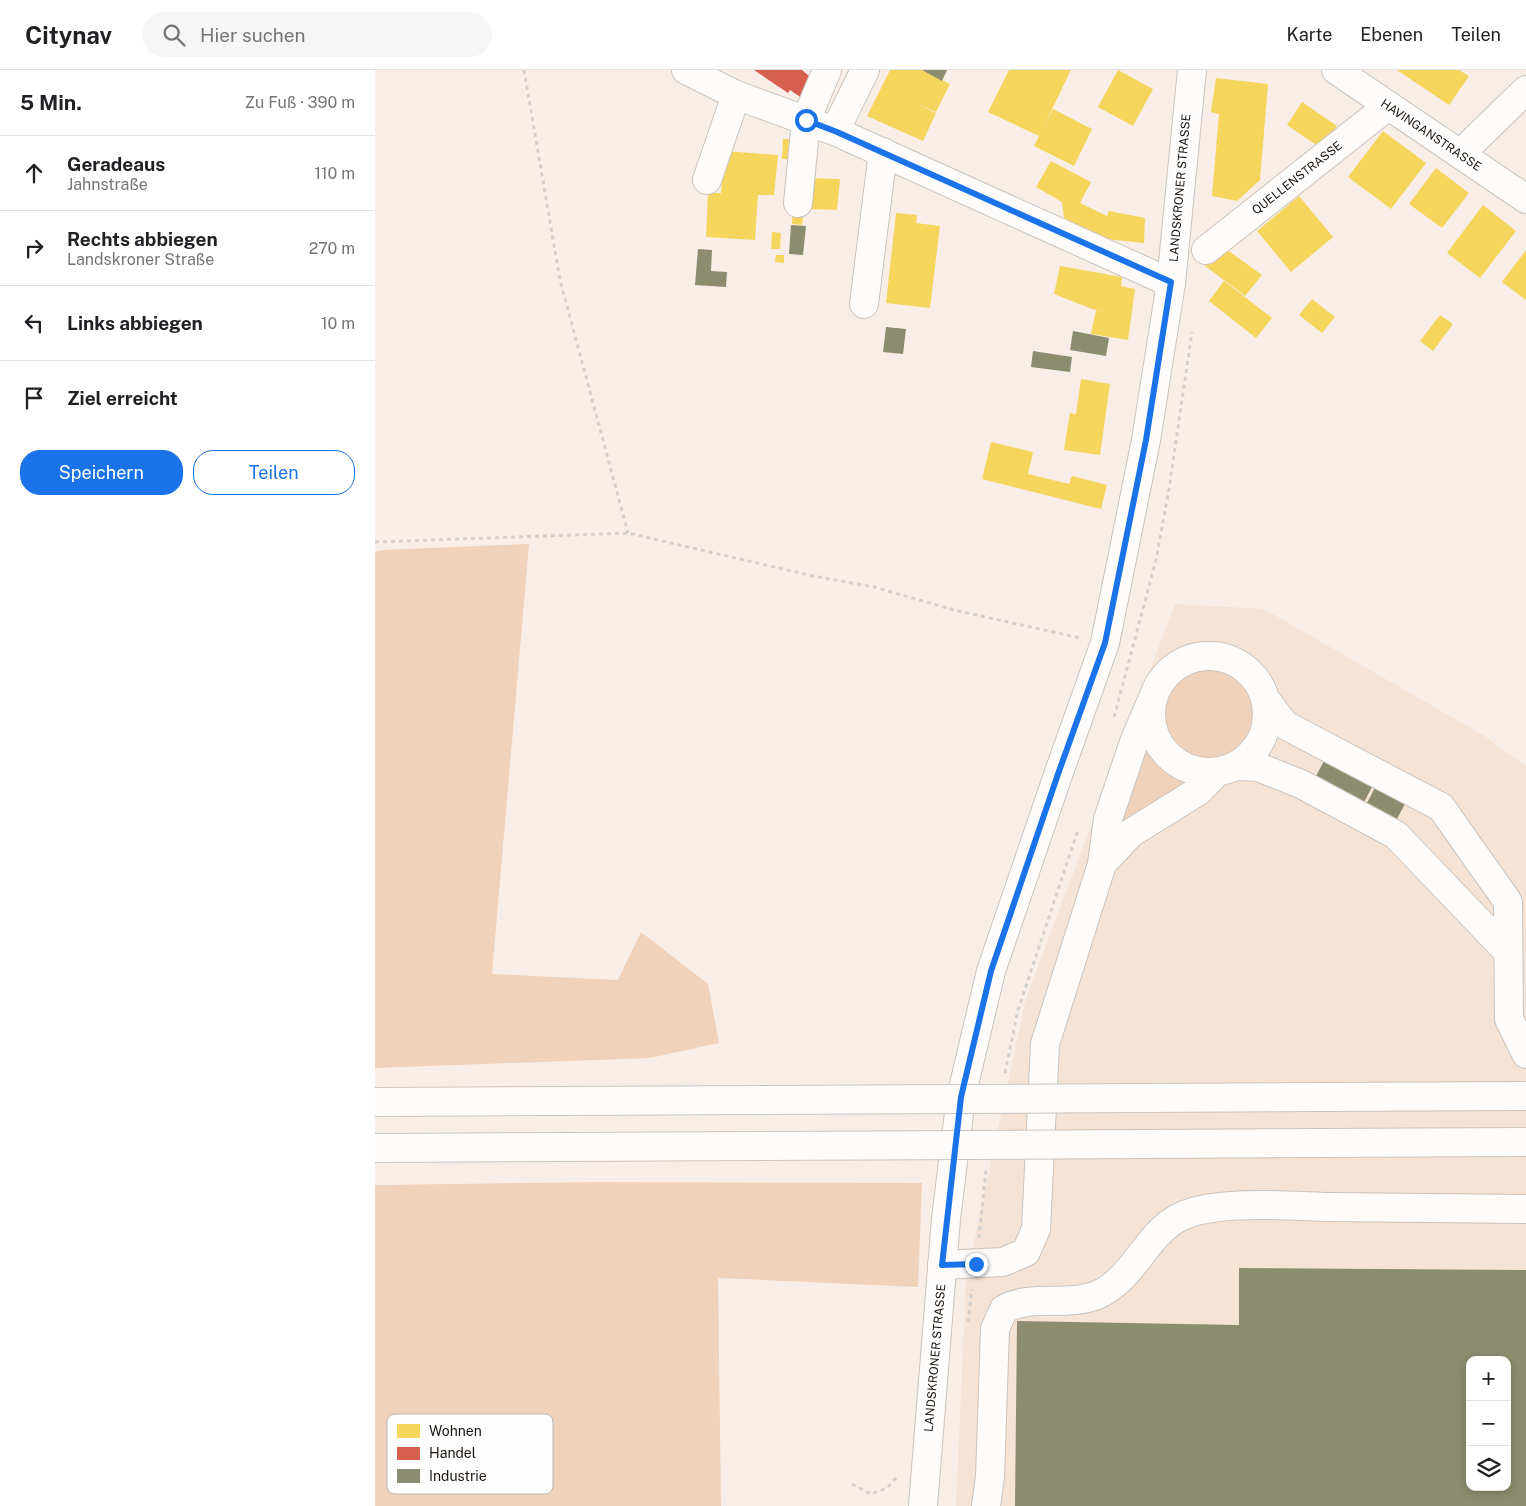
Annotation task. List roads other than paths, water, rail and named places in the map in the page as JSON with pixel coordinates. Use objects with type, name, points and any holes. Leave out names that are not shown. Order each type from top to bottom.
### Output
[{"type":"main road","points":[[686,70],[736,95],[835,131],[1171,282]]},
{"type":"main road","points":[[798,202],[806,120],[827,70]]},
{"type":"main road","points":[[835,131],[865,70]]},
{"type":"main road","name":"LANDSKRONER STRASSE","points":[[923,1506],[942,1265],[961,1097],[991,971],[1105,643],[1146,440],[1171,282],[1192,70]]},
{"type":"main road","name":"HAVINGANSTRASSE","points":[[1336,70],[1526,199]]},
{"type":"main road","points":[[1460,154],[1526,90]]},
{"type":"main road","points":[[707,180],[736,95]]},
{"type":"main road","name":"QUELLENSTRASSE","points":[[1206,250],[1388,106]]},
{"type":"main road","points":[[864,304],[883,152]]},
{"type":"main road","points":[[942,1265],[1003,1262],[1026,1252],[1036,1229],[1045,1044],[1102,864],[1108,819],[1134,742],[1158,685],[1169,670],[1186,660],[1206,655],[1226,658],[1244,667],[1258,682],[1266,700],[1285,725],[1441,807],[1508,902],[1509,1019],[1526,1054]]},
{"type":"main road","points":[[1102,864],[1131,833],[1200,790],[1226,769],[1250,755],[1261,740],[1267,720],[1266,700]]},
{"type":"main road","points":[[1151,702],[1151,721],[1156,739],[1166,754],[1181,766],[1199,772],[1258,767],[1301,784],[1397,835],[1508,952]]},
{"type":"main road","points":[[375,1102],[1526,1096]]},
{"type":"main road","points":[[375,1148],[1526,1142]]},
{"type":"main road","points":[[986,1506],[990,1477],[995,1328],[1004,1308],[1015,1303],[1085,1300],[1099,1294],[1113,1286],[1129,1270],[1163,1228],[1179,1217],[1201,1209],[1252,1206],[1526,1209]]}]
